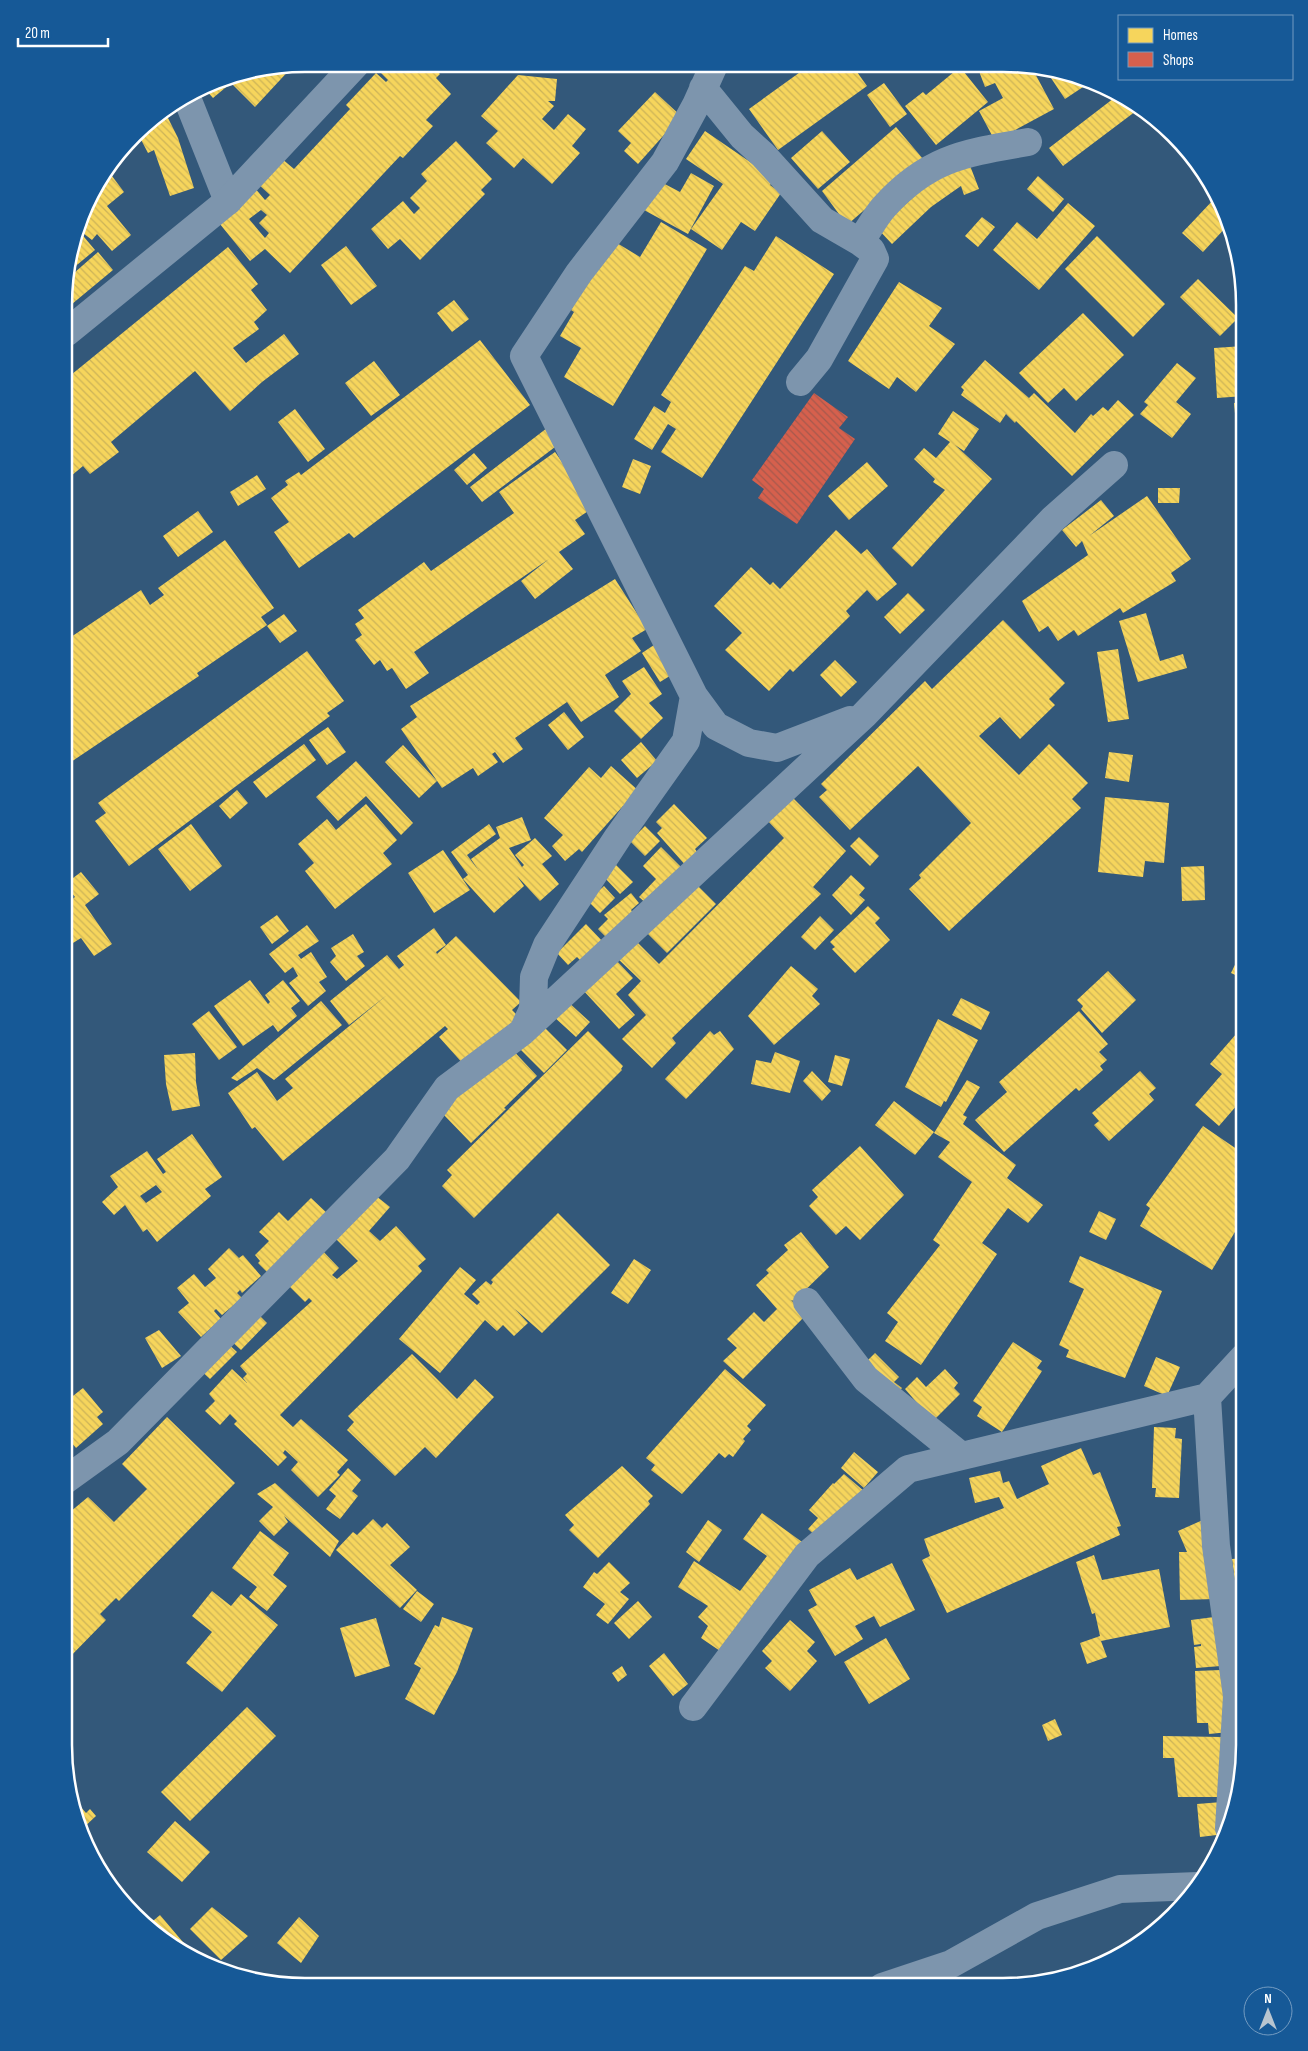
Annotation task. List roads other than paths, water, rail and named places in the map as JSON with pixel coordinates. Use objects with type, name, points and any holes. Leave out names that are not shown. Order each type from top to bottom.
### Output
[{"type":"street","points":[[72,328],[228,201],[349,72]]},
{"type":"street","points":[[709,77],[742,136],[763,155],[822,220],[871,250],[875,259],[819,359],[800,382]]},
{"type":"street","points":[[709,77],[665,162],[578,272],[524,356],[694,696],[716,726],[749,743],[777,748],[864,715]]},
{"type":"street","points":[[190,103],[228,201]]},
{"type":"street","points":[[860,242],[883,208],[916,178],[941,161],[973,151],[1028,142]]},
{"type":"street","points":[[72,1475],[118,1442],[397,1159],[447,1088],[522,1032],[864,715],[1053,520],[1114,465]]},
{"type":"street","points":[[522,1032],[533,1009],[534,977],[546,945],[618,837],[686,741],[694,696]]},
{"type":"street","points":[[807,1302],[866,1380],[960,1455]]},
{"type":"street","points":[[693,1706],[807,1555],[908,1469],[1207,1397],[1236,1366]]},
{"type":"street","points":[[1207,1397],[1216,1546],[1236,1689]]},
{"type":"street","points":[[1231,1789],[1236,1712]]},
{"type":"street","points":[[909,1978],[951,1964],[1037,1916],[1046,1913],[1120,1889],[1187,1886]]}]
